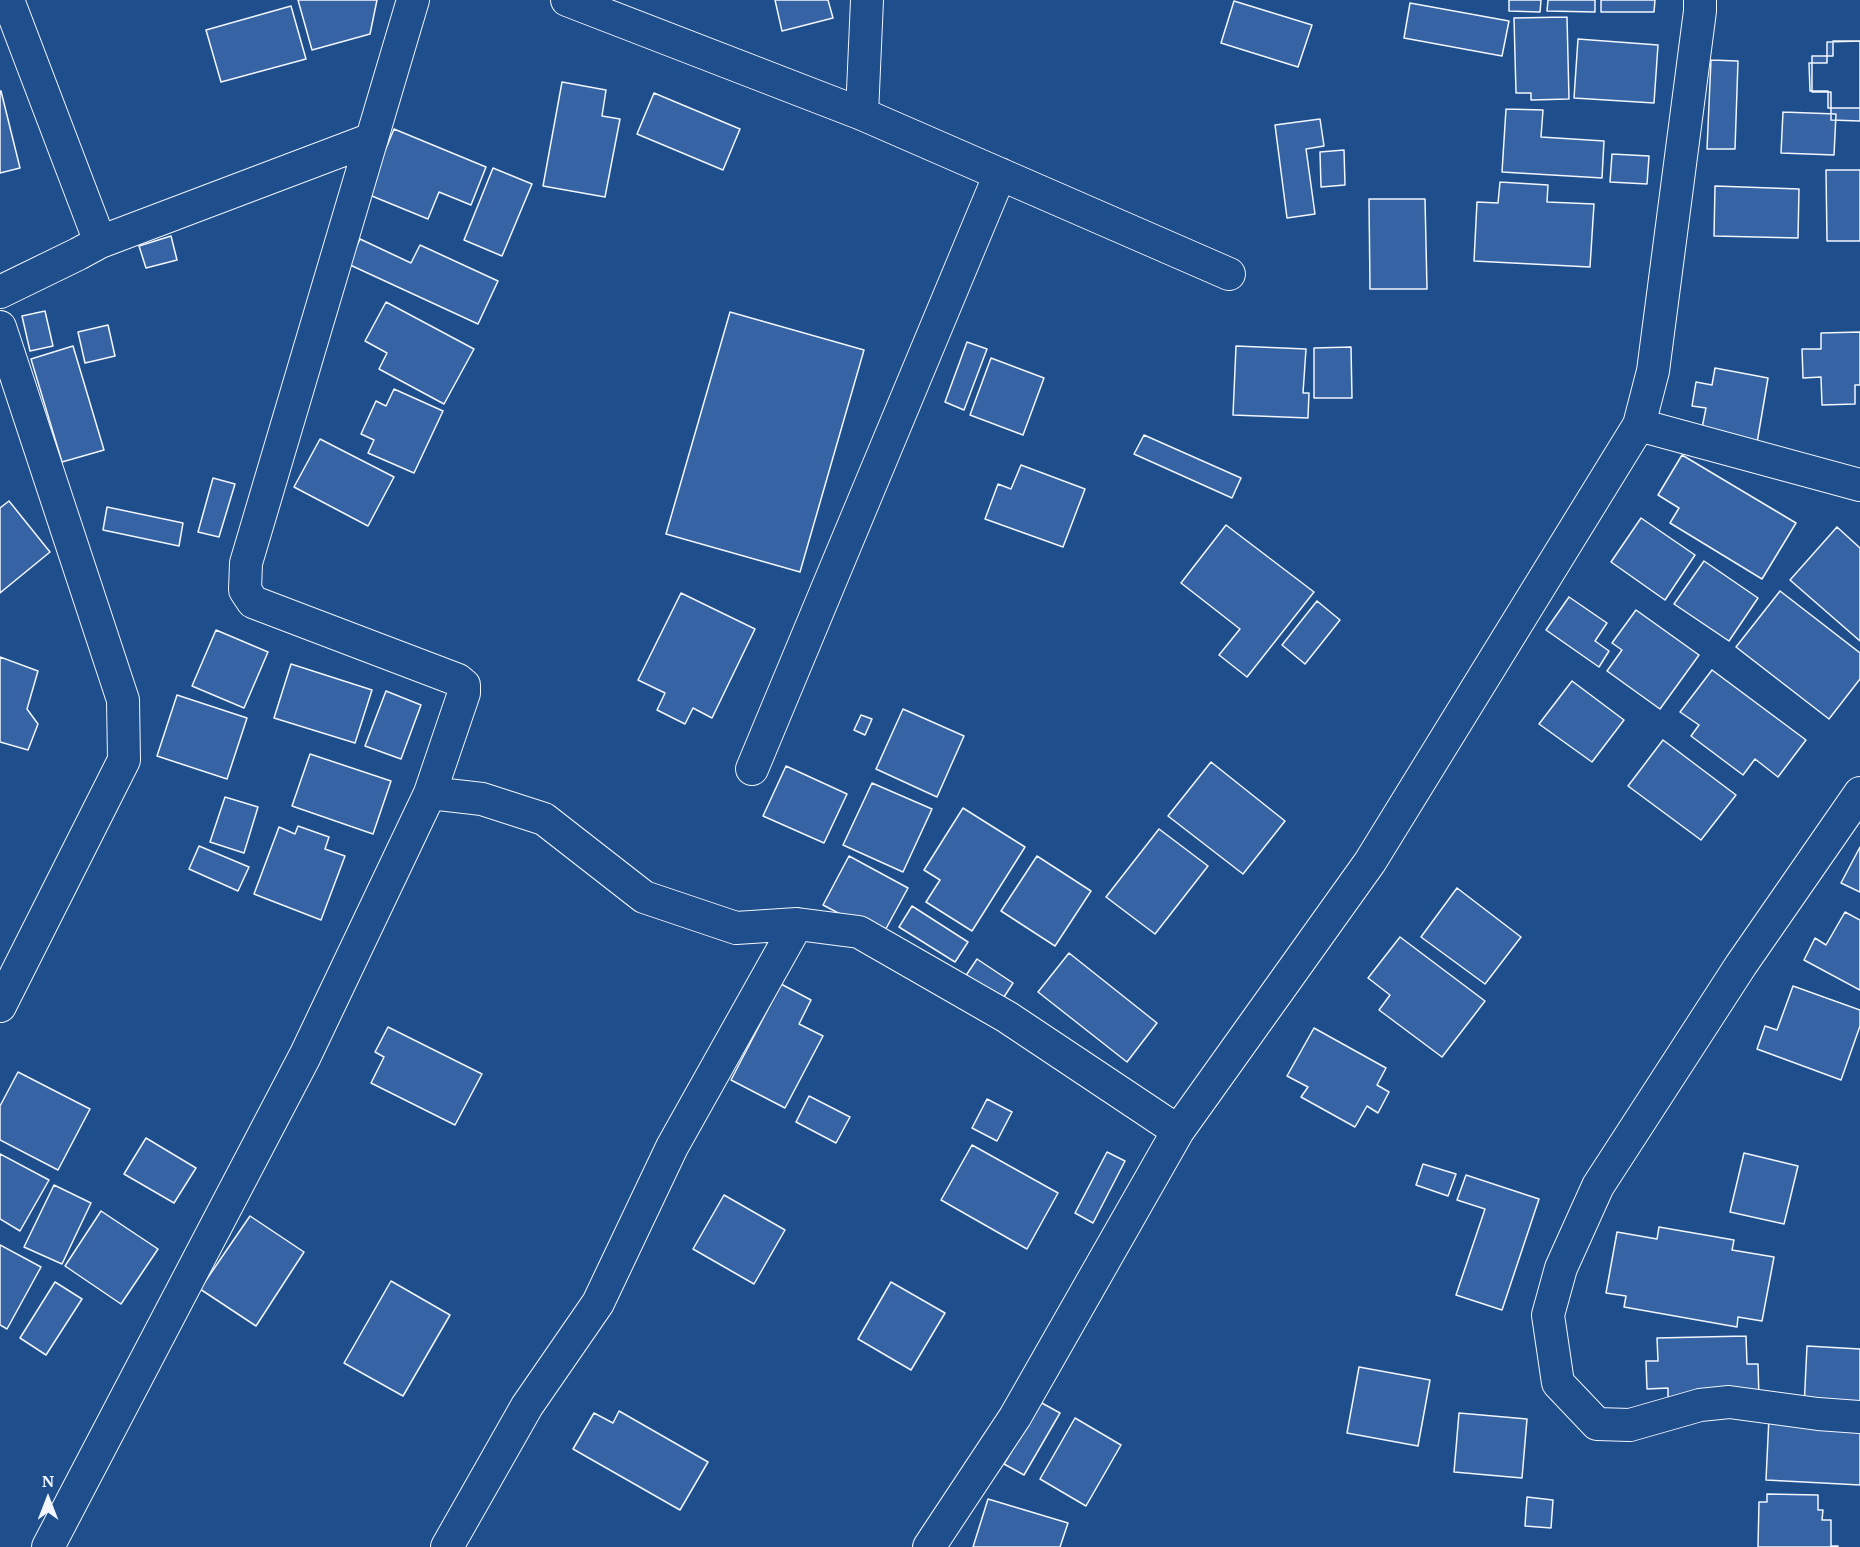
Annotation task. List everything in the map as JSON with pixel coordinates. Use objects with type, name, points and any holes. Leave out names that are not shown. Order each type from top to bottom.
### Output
[{"type":"street","points":[[8,0],[100,242]]},
{"type":"street","points":[[48,1547],[305,1056],[430,793],[464,693],[464,685],[458,680],[253,603],[245,590],[246,563],[413,0]]},
{"type":"street","points":[[567,0],[862,114],[1229,274]]},
{"type":"street","points":[[862,114],[867,0]]},
{"type":"street","points":[[929,1547],[1015,1417],[1178,1131],[1370,862],[1639,425],[1653,371],[1700,0]]},
{"type":"street","points":[[0,292],[100,242],[372,139]]},
{"type":"street","points":[[752,769],[1000,174]]},
{"type":"street","points":[[0,327],[123,700],[124,760],[0,1006]]},
{"type":"street","points":[[1639,425],[1860,485]]},
{"type":"street","points":[[430,793],[482,799],[544,819],[644,897],[736,928],[797,924],[860,932],[1007,1017],[1178,1131]]},
{"type":"street","points":[[1860,793],[1741,964],[1598,1186],[1561,1268],[1548,1315],[1558,1383],[1597,1424],[1630,1425],[1700,1405],[1729,1402],[1860,1417]]},
{"type":"street","points":[[447,1547],[527,1406],[598,1303],[672,1147],[797,924]]},
{"type":"building","points":[[298,0],[377,0],[370,34],[312,50]]},
{"type":"building","points":[[775,0],[828,0],[833,18],[782,31]]},
{"type":"building","points":[[1509,0],[1541,0],[1540,12],[1509,11]]},
{"type":"building","points":[[1548,0],[1595,0],[1595,12],[1547,11]]},
{"type":"building","points":[[1601,0],[1655,0],[1654,12],[1601,12]]},
{"type":"building","points":[[1234,1],[1312,25],[1298,67],[1221,43]]},
{"type":"building","points":[[1410,3],[1509,21],[1502,56],[1404,38]]},
{"type":"building","points":[[291,6],[306,59],[221,82],[206,30]]},
{"type":"building","points":[[1567,17],[1569,99],[1531,100],[1531,93],[1516,93],[1514,18]]},
{"type":"building","points":[[1578,39],[1658,45],[1654,103],[1574,98]]},
{"type":"building","points":[[1833,41],[1860,41],[1860,121],[1831,120],[1831,92],[1812,92],[1812,56],[1833,56]]},
{"type":"building","points":[[1860,41],[1860,108],[1828,108],[1828,91],[1810,91],[1809,63],[1827,63],[1827,42]]},
{"type":"building","points":[[1711,60],[1738,61],[1735,149],[1707,149]]},
{"type":"building","points":[[562,82],[606,90],[602,116],[620,119],[605,197],[543,186]]},
{"type":"building","points":[[0,91],[20,168],[0,173]]},
{"type":"building","points":[[654,93],[740,129],[723,170],[637,134]]},
{"type":"building","points":[[1506,109],[1543,110],[1541,137],[1604,141],[1602,178],[1502,172]]},
{"type":"building","points":[[1783,112],[1836,114],[1834,155],[1781,153]]},
{"type":"building","points":[[1320,119],[1324,146],[1306,149],[1315,214],[1287,218],[1275,125]]},
{"type":"building","points":[[394,129],[486,167],[471,205],[439,192],[428,219],[367,194]]},
{"type":"building","points":[[1344,150],[1345,185],[1321,187],[1320,152]]},
{"type":"building","points":[[1612,154],[1649,156],[1647,184],[1610,182]]},
{"type":"building","points":[[493,168],[532,184],[502,256],[464,240]]},
{"type":"building","points":[[1826,170],[1860,170],[1860,241],[1827,241]]},
{"type":"building","points":[[1500,182],[1548,185],[1547,202],[1594,204],[1590,267],[1474,261],[1477,202],[1498,203]]},
{"type":"building","points":[[1715,186],[1799,189],[1798,238],[1714,236]]},
{"type":"building","points":[[1369,199],[1425,199],[1427,289],[1370,289]]},
{"type":"building","points":[[171,236],[177,260],[146,268],[139,246]]},
{"type":"building","points":[[360,239],[411,263],[420,245],[498,281],[478,324],[348,264]]},
{"type":"building","points":[[386,302],[474,349],[444,404],[379,369],[387,353],[365,341]]},
{"type":"building","points":[[45,311],[53,346],[30,351],[22,316]]},
{"type":"building","points":[[730,312],[864,350],[800,572],[666,534]]},
{"type":"building","points":[[108,325],[115,356],[85,363],[78,332]]},
{"type":"building","points":[[1860,332],[1860,385],[1855,385],[1855,404],[1822,405],[1821,377],[1803,378],[1802,349],[1821,349],[1821,333]]},
{"type":"building","points":[[967,342],[987,349],[964,410],[945,402]]},
{"type":"building","points":[[73,346],[104,450],[62,462],[31,359]]},
{"type":"building","points":[[1236,346],[1306,349],[1303,393],[1309,393],[1308,418],[1233,415]]},
{"type":"building","points":[[1351,347],[1352,398],[1314,398],[1314,348]]},
{"type":"building","points":[[991,358],[1044,378],[1023,435],[970,415]]},
{"type":"building","points":[[1715,368],[1768,378],[1757,443],[1701,433],[1706,408],[1692,406],[1696,382],[1712,385]]},
{"type":"building","points":[[394,389],[443,411],[414,473],[368,453],[374,440],[361,434],[376,401],[386,406]]},
{"type":"building","points":[[1144,435],[1241,478],[1232,498],[1134,454]]},
{"type":"building","points":[[320,439],[394,477],[368,526],[294,487]]},
{"type":"building","points":[[1682,455],[1796,523],[1762,579],[1670,523],[1679,508],[1658,495]]},
{"type":"building","points":[[1021,465],[1085,489],[1063,547],[985,519],[998,484],[1011,489]]},
{"type":"building","points":[[213,478],[235,484],[219,537],[198,532]]},
{"type":"building","points":[[9,501],[50,552],[0,593],[0,508]]},
{"type":"building","points":[[107,507],[183,523],[179,546],[103,530]]},
{"type":"building","points":[[1641,518],[1695,555],[1665,600],[1611,562]]},
{"type":"building","points":[[1226,525],[1314,592],[1247,677],[1219,655],[1240,629],[1181,583]]},
{"type":"building","points":[[1837,527],[1860,548],[1860,641],[1790,580]]},
{"type":"building","points":[[1704,561],[1758,598],[1729,641],[1674,604]]},
{"type":"building","points":[[1780,591],[1860,653],[1860,679],[1829,719],[1736,647]]},
{"type":"building","points":[[681,593],[755,629],[712,718],[693,708],[685,724],[657,710],[665,693],[638,680]]},
{"type":"building","points":[[1569,597],[1607,623],[1595,641],[1609,651],[1599,667],[1546,630]]},
{"type":"building","points":[[1317,601],[1340,620],[1305,664],[1282,645]]},
{"type":"building","points":[[1636,610],[1699,655],[1660,709],[1607,671],[1622,650],[1612,643]]},
{"type":"building","points":[[216,630],[268,652],[244,708],[192,686]]},
{"type":"building","points":[[0,657],[38,671],[27,709],[38,724],[28,750],[0,742]]},
{"type":"building","points":[[291,664],[372,690],[355,743],[274,718]]},
{"type":"building","points":[[1712,670],[1806,740],[1778,777],[1755,759],[1743,775],[1691,736],[1699,725],[1680,712]]},
{"type":"building","points":[[1572,681],[1624,720],[1592,762],[1539,724]]},
{"type":"building","points":[[386,691],[421,705],[401,759],[365,746]]},
{"type":"building","points":[[177,695],[247,718],[227,779],[157,756]]},
{"type":"building","points":[[903,709],[964,736],[937,797],[876,769]]},
{"type":"building","points":[[861,715],[872,719],[865,735],[854,730]]},
{"type":"building","points":[[1663,740],[1736,795],[1701,840],[1628,786]]},
{"type":"building","points":[[310,754],[391,781],[373,834],[292,806]]},
{"type":"building","points":[[1211,762],[1285,821],[1243,874],[1168,816]]},
{"type":"building","points":[[786,766],[847,794],[824,843],[763,816]]},
{"type":"building","points":[[872,783],[932,809],[903,872],[843,845]]},
{"type":"building","points":[[225,797],[258,807],[244,853],[210,842]]},
{"type":"building","points":[[963,808],[1025,847],[972,931],[926,902],[940,880],[924,870]]},
{"type":"building","points":[[298,826],[329,837],[325,849],[345,856],[321,920],[254,894],[279,827],[295,834]]},
{"type":"building","points":[[1159,829],[1208,866],[1155,934],[1106,897]]},
{"type":"building","points":[[199,846],[249,867],[238,891],[189,869]]},
{"type":"building","points":[[1860,847],[1860,892],[1841,883]]},
{"type":"building","points":[[849,856],[908,888],[882,936],[823,905]]},
{"type":"building","points":[[1037,856],[1091,891],[1055,946],[1001,911]]},
{"type":"building","points":[[1457,888],[1521,937],[1485,984],[1421,937]]},
{"type":"building","points":[[912,906],[968,942],[955,962],[899,927]]},
{"type":"building","points":[[1845,912],[1860,920],[1860,990],[1804,960],[1815,938],[1826,945]]},
{"type":"building","points":[[1400,937],[1485,1001],[1442,1057],[1379,1010],[1390,995],[1368,978]]},
{"type":"building","points":[[1069,953],[1157,1023],[1127,1062],[1038,992]]},
{"type":"building","points":[[977,959],[1013,983],[1002,1000],[965,977]]},
{"type":"building","points":[[781,984],[811,1000],[799,1024],[823,1036],[785,1108],[731,1080]]},
{"type":"building","points":[[1793,986],[1860,1010],[1860,1026],[1841,1080],[1757,1049],[1765,1026],[1777,1030]]},
{"type":"building","points":[[388,1027],[482,1074],[455,1125],[371,1083],[384,1057],[375,1052]]},
{"type":"building","points":[[1314,1028],[1386,1068],[1377,1085],[1389,1092],[1378,1113],[1367,1106],[1355,1127],[1301,1097],[1308,1087],[1287,1076]]},
{"type":"building","points":[[18,1072],[90,1109],[58,1170],[0,1140],[0,1106]]},
{"type":"building","points":[[809,1096],[850,1117],[836,1143],[796,1122]]},
{"type":"building","points":[[987,1099],[1012,1112],[997,1141],[972,1128]]},
{"type":"building","points":[[146,1138],[196,1168],[174,1203],[124,1174]]},
{"type":"building","points":[[972,1145],[1058,1193],[1027,1249],[941,1200]]},
{"type":"building","points":[[1107,1152],[1125,1161],[1093,1223],[1075,1213]]},
{"type":"building","points":[[1744,1153],[1798,1166],[1784,1224],[1730,1212]]},
{"type":"building","points":[[0,1154],[49,1180],[20,1231],[0,1219]]},
{"type":"building","points":[[1423,1164],[1456,1174],[1448,1196],[1416,1185]]},
{"type":"building","points":[[1466,1175],[1539,1199],[1502,1310],[1456,1295],[1485,1209],[1457,1200]]},
{"type":"building","points":[[54,1185],[91,1203],[62,1264],[24,1247]]},
{"type":"building","points":[[724,1195],[785,1230],[754,1284],[693,1249]]},
{"type":"building","points":[[101,1211],[158,1249],[121,1304],[65,1266]]},
{"type":"building","points":[[250,1216],[304,1252],[256,1326],[200,1289]]},
{"type":"building","points":[[1659,1227],[1734,1240],[1732,1250],[1774,1257],[1762,1321],[1738,1317],[1737,1327],[1624,1307],[1626,1296],[1606,1293],[1617,1232],[1657,1239]]},
{"type":"building","points":[[0,1245],[41,1267],[7,1329],[0,1325]]},
{"type":"building","points":[[391,1281],[450,1315],[403,1396],[344,1363]]},
{"type":"building","points":[[55,1282],[82,1299],[46,1355],[20,1338]]},
{"type":"building","points":[[891,1282],[945,1313],[911,1370],[858,1339]]},
{"type":"building","points":[[1746,1336],[1747,1364],[1758,1364],[1759,1399],[1668,1402],[1668,1388],[1647,1389],[1646,1361],[1658,1361],[1657,1338]]},
{"type":"building","points":[[1807,1346],[1860,1349],[1860,1411],[1804,1408]]},
{"type":"building","points":[[1359,1367],[1430,1380],[1418,1446],[1347,1433]]},
{"type":"building","points":[[1040,1402],[1060,1413],[1024,1475],[1004,1464]]},
{"type":"building","points":[[619,1411],[708,1462],[680,1510],[573,1449],[594,1413],[613,1423]]},
{"type":"building","points":[[1459,1413],[1527,1419],[1522,1478],[1454,1472]]},
{"type":"building","points":[[1769,1417],[1860,1421],[1860,1485],[1766,1480]]},
{"type":"building","points":[[1075,1418],[1121,1445],[1086,1506],[1040,1479]]},
{"type":"building","points":[[1767,1494],[1818,1495],[1818,1510],[1823,1510],[1822,1520],[1831,1520],[1831,1546],[1838,1547],[1758,1547],[1759,1502],[1767,1502]]},
{"type":"building","points":[[1527,1497],[1553,1500],[1551,1528],[1525,1526]]},
{"type":"building","points":[[988,1499],[1068,1523],[1060,1547],[973,1547]]}]
